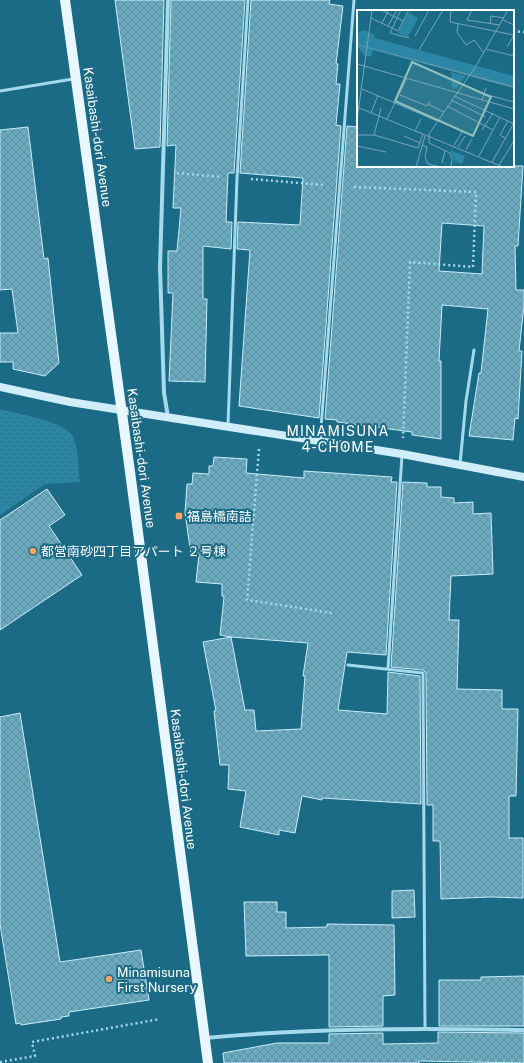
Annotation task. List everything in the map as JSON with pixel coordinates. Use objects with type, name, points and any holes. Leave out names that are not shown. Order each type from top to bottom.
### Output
[{"type":"main road","name":"Kasaibashi-dori Avenue","points":[[65,0],[122,410],[208,1063]]},
{"type":"street","points":[[168,0],[160,267],[164,392],[168,417]]},
{"type":"street","points":[[0,387],[63,401],[402,454],[524,477]]},
{"type":"street","points":[[204,1038],[250,1034],[425,1028],[524,1030]]},
{"type":"lane","points":[[228,427],[237,178],[248,0]]},
{"type":"lane","points":[[320,442],[354,0]]},
{"type":"lane","points":[[0,91],[77,78]]},
{"type":"lane","points":[[460,465],[466,401],[474,350]]},
{"type":"lane","points":[[388,669],[402,454]]},
{"type":"lane","points":[[348,665],[424,673],[425,1028]]},
{"type":"path","points":[[514,31],[524,32]]},
{"type":"path","points":[[162,172],[340,186],[476,192],[473,267],[410,262],[405,419],[402,454]]},
{"type":"path","points":[[261,432],[247,600],[332,613]]},
{"type":"path","points":[[0,1062],[35,1056],[32,1042],[160,1019]]},
{"type":"shaded area","points":[[0,409],[51,422],[69,431],[75,442],[80,482],[45,484],[0,515]]},
{"type":"building","points":[[115,0],[164,0],[160,147],[135,149]]},
{"type":"building","points":[[171,0],[245,0],[234,173],[228,173],[226,222],[232,222],[231,249],[203,246],[203,299],[207,299],[205,382],[169,381],[173,293],[168,293],[168,251],[177,251],[181,208],[173,208],[176,145],[167,146]]},
{"type":"building","points":[[251,0],[330,0],[329,4],[343,6],[336,64],[338,64],[336,84],[340,84],[336,125],[341,126],[319,418],[239,406],[250,250],[237,249],[238,222],[300,225],[303,178],[240,173]]},
{"type":"building","points":[[347,126],[357,127],[357,167],[523,166],[518,246],[515,246],[516,290],[524,290],[524,305],[519,351],[522,351],[518,419],[515,418],[513,440],[469,436],[479,373],[481,373],[488,309],[442,305],[439,361],[441,361],[441,439],[412,435],[412,432],[337,422],[337,420],[325,419]],"holes":[[[442,223],[484,226],[482,274],[439,271]]]},
{"type":"building","points":[[28,127],[44,259],[48,258],[59,363],[45,376],[13,369],[13,362],[0,362],[0,333],[18,333],[12,289],[0,290],[0,130]]},
{"type":"building","points":[[214,457],[247,459],[246,473],[304,478],[304,471],[392,477],[391,482],[397,482],[386,655],[347,652],[338,710],[387,714],[388,672],[420,676],[421,804],[322,798],[322,800],[302,796],[295,833],[279,830],[279,835],[240,827],[246,791],[228,789],[229,765],[220,765],[214,711],[216,711],[203,642],[231,637],[220,635],[224,597],[222,596],[222,584],[196,582],[199,555],[191,555],[185,513],[187,484],[192,484],[193,473],[209,474],[209,466],[213,466]],"holes":[[[231,637],[308,643],[303,676],[305,676],[301,729],[256,731],[254,710],[245,710]]]},
{"type":"building","points":[[403,482],[427,483],[427,487],[441,487],[441,497],[454,498],[454,503],[473,502],[473,514],[491,513],[493,574],[451,576],[449,620],[459,620],[457,689],[502,690],[502,709],[518,709],[516,796],[509,796],[509,838],[523,838],[523,898],[490,897],[441,899],[440,841],[433,841],[433,805],[427,805],[426,673],[423,670],[391,667]]},
{"type":"building","name":"都営南砂四丁目アパート ２号棟","points":[[47,489],[65,515],[49,526],[82,575],[0,630],[0,520]]},
{"type":"building","points":[[20,713],[60,962],[141,950],[149,1000],[69,1012],[69,1016],[61,1017],[61,1019],[21,1025],[20,1023],[16,1024],[0,924],[0,717]]},
{"type":"building","points":[[414,890],[415,917],[392,918],[392,891]]},
{"type":"building","points":[[244,902],[277,902],[277,912],[286,912],[286,928],[327,927],[327,924],[394,925],[395,995],[383,996],[383,1026],[329,1027],[329,955],[246,956]]},
{"type":"building","points":[[524,976],[524,1026],[439,1026],[439,980],[481,980],[481,977]]},
{"type":"building","points":[[438,1032],[524,1033],[524,1063],[419,1061],[419,1063],[224,1063],[223,1053],[277,1043],[329,1043],[329,1034],[383,1033],[383,1044],[438,1043]]},
{"type":"place","name":"福島橋南詰","points":[[179,516]]},
{"type":"place","name":"都営南砂四丁目アパート ２号棟","points":[[33,551]]},
{"type":"place","name":"Minamisuna First Nursery","points":[[109,979]]},
{"type":"district","name":"MINAMISUNA 4-CHOME","points":[[338,440]]}]
